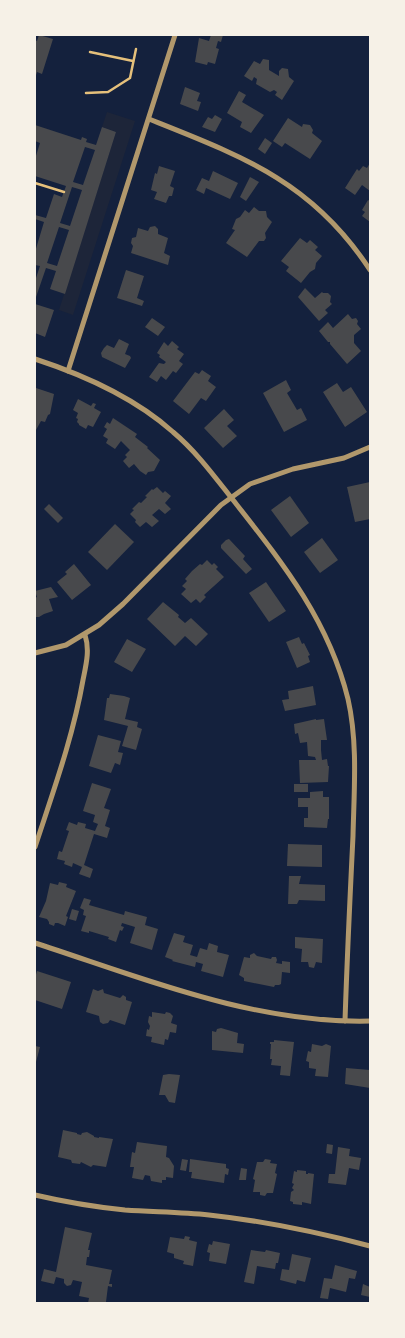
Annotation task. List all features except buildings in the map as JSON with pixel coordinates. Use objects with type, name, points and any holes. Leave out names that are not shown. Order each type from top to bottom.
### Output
[{"type":"street","points":[[68,371],[175,35]]},
{"type":"street","points":[[149,120],[252,163],[303,195],[335,224],[351,242],[370,270]]},
{"type":"street","points":[[35,359],[68,371],[109,390],[141,408],[173,432],[200,458],[274,552],[305,596],[331,647],[348,700],[354,746],[354,792],[345,1021]]},
{"type":"street","points":[[35,653],[66,645],[85,635],[123,604],[221,505],[250,484],[270,476],[344,458],[370,446]]},
{"type":"street","points":[[35,847],[72,733],[87,661],[88,644],[85,635]]},
{"type":"street","points":[[35,943],[230,1005],[301,1017],[370,1021]]},
{"type":"street","points":[[35,1195],[82,1205],[125,1210],[209,1215],[263,1222],[370,1246]]},
{"type":"path","points":[[86,94],[108,92],[130,78],[136,48]]},
{"type":"path","points":[[90,52],[134,62]]},
{"type":"path","points":[[35,183],[64,192]]},
{"type":"shaded area","points":[[107,112],[135,121],[73,315],[59,310],[116,132],[102,127]]}]
